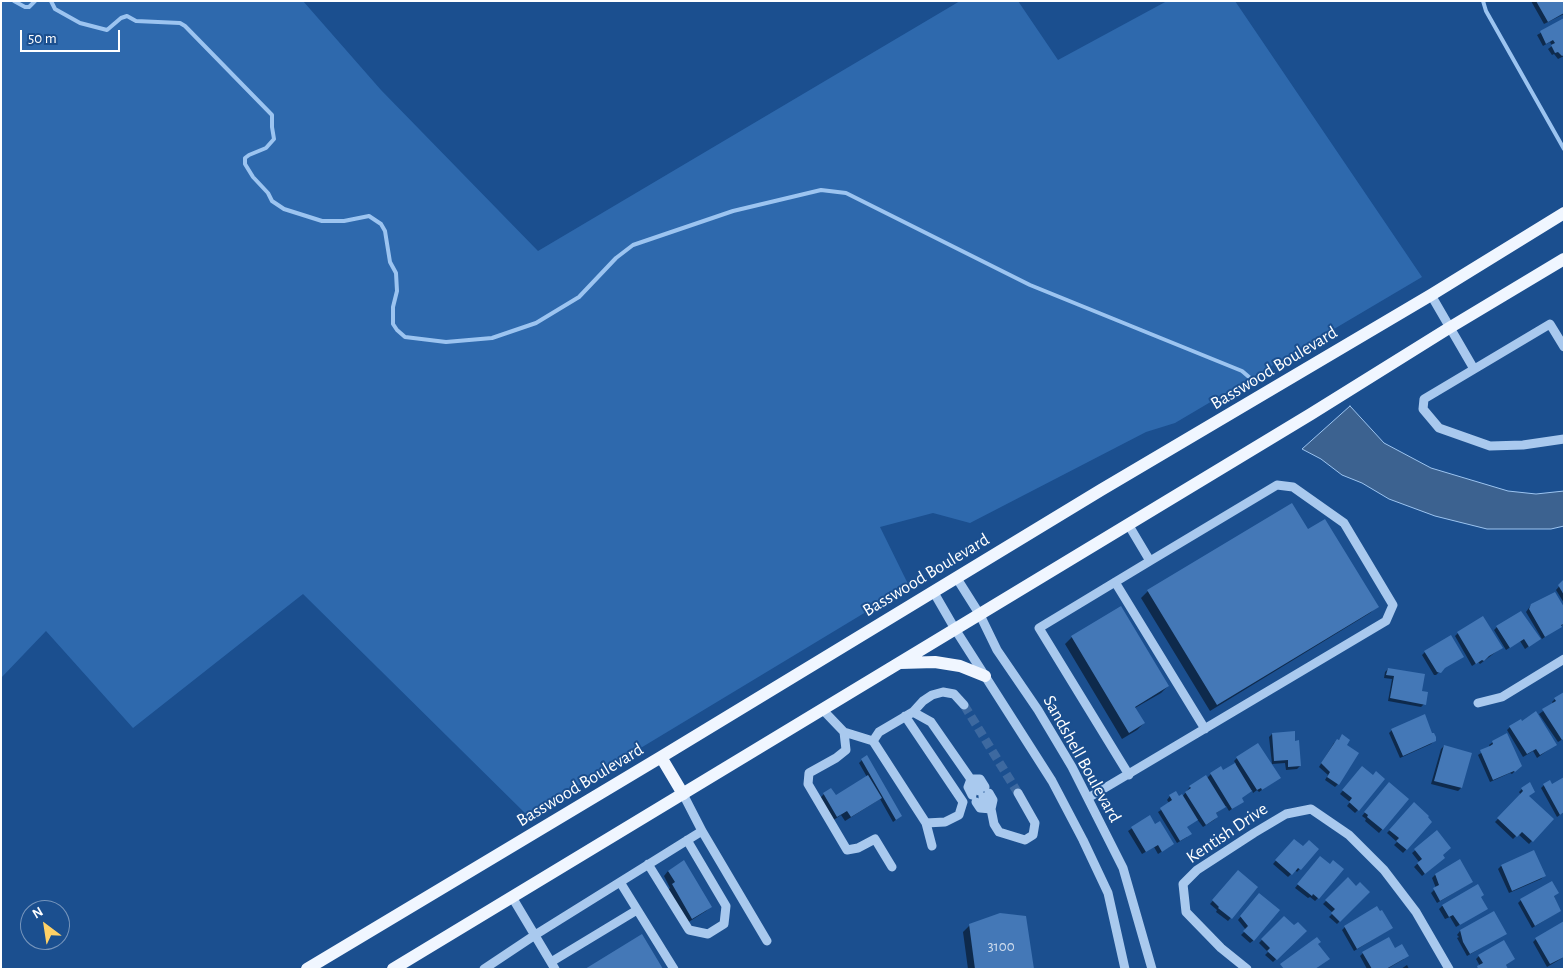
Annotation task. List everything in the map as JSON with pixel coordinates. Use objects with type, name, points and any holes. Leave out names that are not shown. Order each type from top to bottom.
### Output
[{"type":"main road","name":"Basswood Boulevard","points":[[307,969],[1101,490],[1431,295],[1564,213]]},
{"type":"main road","points":[[393,969],[980,615],[1564,259]]},
{"type":"main road","points":[[900,663],[935,662],[960,666],[985,676]]},
{"type":"main road","points":[[661,757],[683,794]]},
{"type":"street","points":[[1431,295],[1474,369]]},
{"type":"street","points":[[1564,347],[1550,324],[1424,399],[1423,409],[1439,428],[1490,446],[1523,445],[1564,439]]},
{"type":"street","points":[[1088,798],[1129,775],[1386,621],[1393,605],[1344,523],[1293,487],[1277,485],[1039,628],[1129,775]]},
{"type":"street","points":[[1128,524],[1150,561]]},
{"type":"street","name":"Sandshell Boulevard","points":[[956,577],[980,615],[997,650],[1038,710],[1088,798],[1123,868],[1152,969]]},
{"type":"street","points":[[1116,582],[1205,728]]},
{"type":"street","name":"Sandshell Boulevard","points":[[933,591],[955,629],[1052,781],[1087,849],[1108,893],[1125,969]]},
{"type":"street","points":[[1478,703],[1502,697],[1564,659]]},
{"type":"street","points":[[873,741],[879,732],[909,714],[927,698],[943,692],[954,694],[964,706]]},
{"type":"street","points":[[822,710],[844,732],[873,741],[926,822],[932,846]]},
{"type":"street","points":[[909,714],[931,722],[981,794],[993,800],[991,809],[994,824],[999,832],[1026,840],[1033,835],[1035,822],[1018,793]]},
{"type":"street","points":[[909,714],[962,802],[959,815],[944,822],[926,822]]},
{"type":"street","points":[[844,732],[846,750],[831,762],[809,773],[808,784],[847,850],[858,848],[875,839],[892,867]]},
{"type":"street","points":[[683,794],[702,831],[767,941]]},
{"type":"street","points":[[981,794],[980,808],[991,809]]},
{"type":"street","name":"Kentish Drive","points":[[1247,969],[1221,948],[1186,912],[1183,884],[1197,870],[1254,832],[1286,814],[1311,809],[1349,835],[1384,870],[1416,912],[1448,969]]},
{"type":"street","points":[[484,969],[702,831]]},
{"type":"street","points":[[648,864],[689,930],[708,934],[724,924],[726,906],[687,840]]},
{"type":"street","points":[[620,882],[674,969]]},
{"type":"street","points":[[512,897],[553,965],[637,910]]},
{"type":"street","points":[[499,960],[504,969]]},
{"type":"shaded area","points":[[1,1],[303,1],[381,90],[538,251],[960,1],[1018,1],[1058,60],[1167,1],[1235,1],[1422,277],[1175,423],[1146,432],[970,523],[933,513],[880,527],[909,586],[528,816],[303,594],[133,728],[46,631],[1,678]]},
{"type":"shaded area","points":[[1350,406],[1384,443],[1431,468],[1508,491],[1536,494],[1564,491],[1564,526],[1551,529],[1487,529],[1435,516],[1389,499],[1362,483],[1342,475],[1321,459],[1302,449]]},
{"type":"building","points":[[1536,1],[1564,1],[1564,13],[1548,22]]},
{"type":"building","points":[[1564,18],[1564,55],[1562,56],[1558,52],[1555,53],[1551,45],[1555,43],[1553,40],[1546,44],[1540,31]]},
{"type":"building","points":[[1292,503],[1308,529],[1325,519],[1379,607],[1217,705],[1147,590]]},
{"type":"building","points":[[1564,579],[1564,595],[1558,585]]},
{"type":"building","points":[[1555,592],[1564,607],[1564,624],[1545,637],[1529,609],[1531,604]]},
{"type":"building","points":[[1121,606],[1169,686],[1135,707],[1145,723],[1129,733],[1071,636]]},
{"type":"building","points":[[1521,611],[1541,639],[1529,647],[1524,639],[1510,648],[1496,626]]},
{"type":"building","points":[[1483,616],[1503,648],[1476,664],[1457,632]]},
{"type":"building","points":[[1451,635],[1464,657],[1445,668],[1441,673],[1437,672],[1424,651]]},
{"type":"building","points":[[1388,668],[1425,674],[1422,691],[1428,692],[1426,705],[1390,698],[1394,676],[1386,675]]},
{"type":"building","points":[[1564,692],[1564,739],[1562,740],[1542,709],[1556,701],[1554,698]]},
{"type":"building","points":[[1536,711],[1557,745],[1540,755],[1536,749],[1527,754],[1509,726],[1521,719],[1522,721]]},
{"type":"building","points":[[1425,714],[1432,733],[1436,737],[1436,741],[1403,756],[1391,729]]},
{"type":"building","points":[[1295,731],[1295,741],[1299,740],[1301,766],[1288,767],[1288,760],[1274,761],[1272,733]]},
{"type":"building","points":[[1507,733],[1522,766],[1515,772],[1493,780],[1480,750],[1490,746],[1493,744],[1492,741]]},
{"type":"building","points":[[1342,734],[1350,740],[1347,745],[1359,753],[1339,785],[1327,777],[1330,772],[1321,763]]},
{"type":"building","points":[[1258,743],[1281,778],[1262,790],[1261,788],[1257,790],[1236,757]]},
{"type":"building","points":[[1444,745],[1472,753],[1462,788],[1434,781]]},
{"type":"building","points":[[867,755],[902,816],[896,820],[861,759]]},
{"type":"building","points":[[1235,763],[1252,791],[1242,798],[1244,802],[1232,809],[1210,773],[1221,766],[1223,770]]},
{"type":"building","points":[[1362,766],[1373,775],[1376,771],[1385,779],[1359,811],[1349,802],[1352,798],[1342,790]]},
{"type":"building","points":[[868,775],[882,798],[851,817],[847,811],[837,817],[823,793],[831,788],[836,795]]},
{"type":"building","points":[[1206,775],[1226,807],[1216,813],[1218,817],[1206,825],[1185,792],[1191,788],[1189,786]]},
{"type":"building","points":[[1564,777],[1564,812],[1560,815],[1543,784],[1550,780],[1552,784]]},
{"type":"building","points":[[1389,782],[1409,799],[1383,830],[1367,817],[1368,815],[1364,812]]},
{"type":"building","points":[[1530,782],[1535,792],[1529,796],[1554,819],[1533,842],[1522,832],[1517,837],[1497,818],[1523,791],[1521,788]]},
{"type":"building","points":[[1176,791],[1179,796],[1182,794],[1198,820],[1187,827],[1192,834],[1180,841],[1160,808],[1172,800],[1169,795]]},
{"type":"building","points":[[1414,802],[1429,816],[1432,822],[1407,850],[1396,841],[1399,838],[1389,830]]},
{"type":"building","points":[[1150,815],[1155,824],[1160,821],[1174,844],[1162,852],[1158,845],[1146,852],[1131,827]]},
{"type":"building","points":[[1437,830],[1451,848],[1443,855],[1445,858],[1425,874],[1417,863],[1422,859],[1414,849]]},
{"type":"building","points":[[1294,839],[1303,846],[1309,840],[1319,849],[1301,870],[1298,868],[1292,875],[1275,860]]},
{"type":"building","points":[[1534,850],[1546,876],[1512,891],[1501,865]]},
{"type":"building","points":[[1320,856],[1330,864],[1333,860],[1344,869],[1319,899],[1297,884]]},
{"type":"building","points":[[1460,859],[1473,882],[1440,901],[1433,888],[1439,885],[1435,874]]},
{"type":"building","points":[[684,860],[712,907],[692,919],[672,884],[675,882],[668,871]]},
{"type":"building","points":[[1238,870],[1258,887],[1232,919],[1218,908],[1212,900]]},
{"type":"building","points":[[1348,877],[1356,886],[1360,882],[1370,892],[1340,922],[1331,913],[1335,909],[1325,900]]},
{"type":"building","points":[[1552,881],[1559,893],[1554,896],[1561,911],[1535,926],[1520,899]]},
{"type":"building","points":[[1478,884],[1484,895],[1481,897],[1488,909],[1460,925],[1453,915],[1449,917],[1442,905]]},
{"type":"building","points":[[1259,893],[1280,910],[1254,941],[1243,931],[1248,926],[1240,916]]},
{"type":"building","points":[[1377,906],[1380,911],[1382,910],[1393,928],[1357,949],[1344,926]]},
{"type":"building","points":[[1494,911],[1507,934],[1470,954],[1463,942],[1460,930]]},
{"type":"building","points":[[1000,913],[1026,916],[1034,969],[975,969],[969,924]]},
{"type":"building","points":[[1284,916],[1294,925],[1298,922],[1307,931],[1277,960],[1267,951],[1270,948],[1261,939]]},
{"type":"building","points":[[1564,921],[1564,957],[1550,964],[1535,938]]},
{"type":"building","points":[[642,934],[663,969],[585,969]]},
{"type":"building","points":[[1317,937],[1321,942],[1318,944],[1330,959],[1315,969],[1284,969],[1280,964]]},
{"type":"building","points":[[1389,937],[1395,948],[1402,944],[1409,956],[1386,969],[1372,969],[1362,952]]},
{"type":"building","points":[[1504,940],[1515,959],[1506,965],[1508,969],[1478,969],[1477,966],[1483,963],[1478,955]]},
{"type":"waterway","points":[[14,1],[25,7],[29,7],[35,1]]},
{"type":"waterway","points":[[51,1],[55,9],[80,23],[107,30],[121,18],[127,16],[136,21],[180,23],[185,26],[272,115],[274,139],[266,148],[245,158],[245,164],[253,177],[268,193],[272,201],[284,209],[322,221],[344,221],[369,216],[381,224],[385,231],[390,262],[396,273],[397,291],[393,307],[393,324],[405,337],[446,342],[492,338],[536,323],[579,297],[616,258],[633,245],[733,211],[821,190],[846,193],[1030,285],[1242,371],[1256,383]]},
{"type":"waterway","points":[[1483,1],[1486,11],[1564,149]]},
{"type":"tunnel","points":[[964,705],[1018,793]]}]
